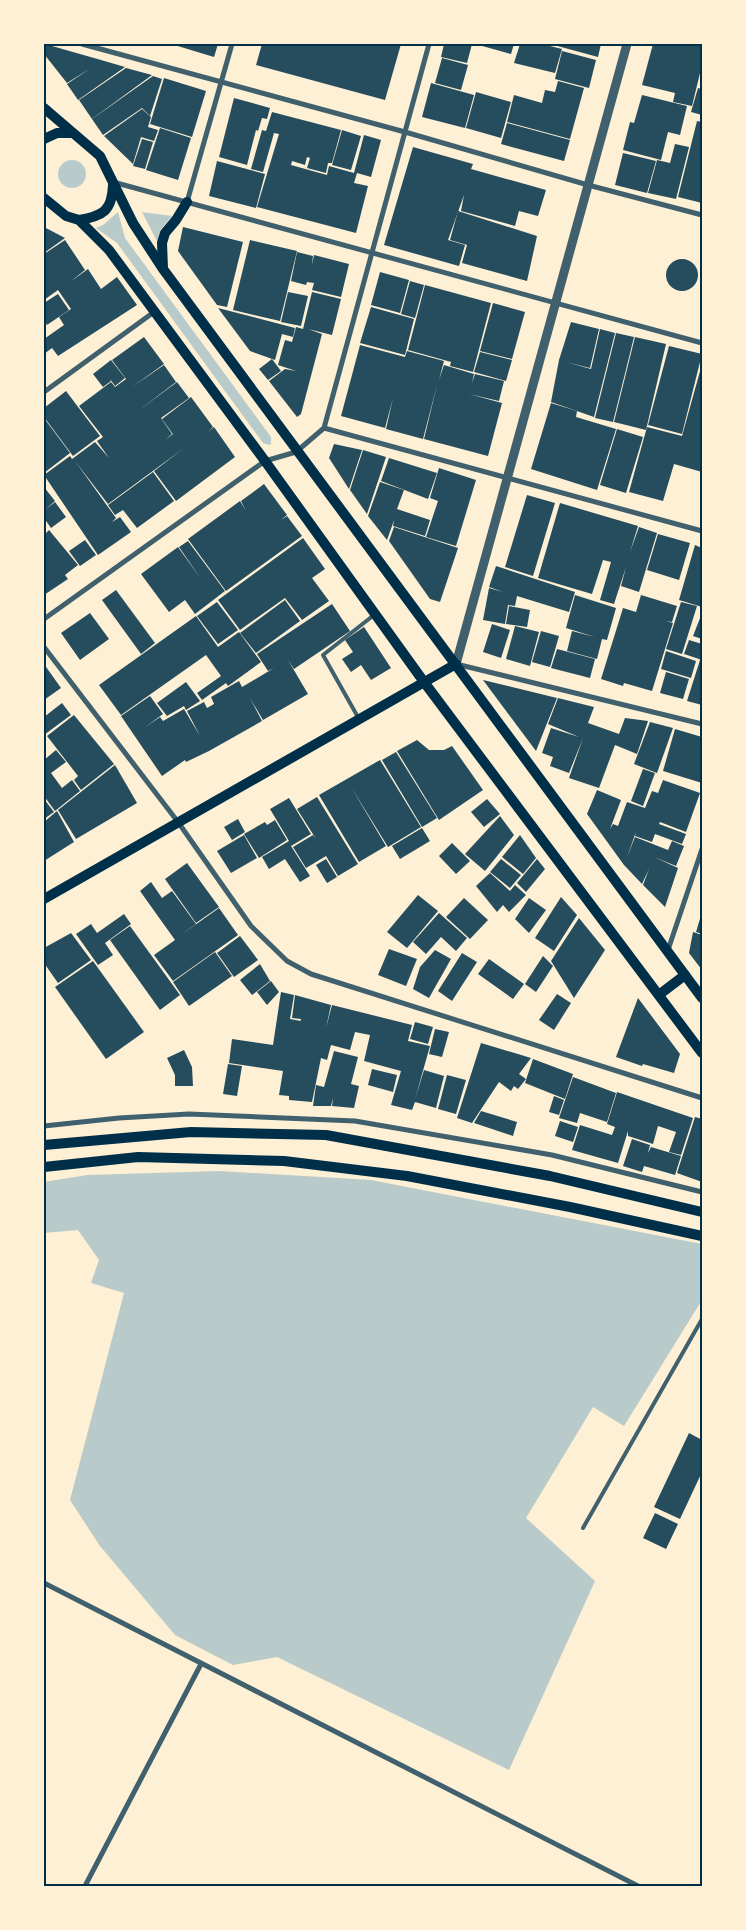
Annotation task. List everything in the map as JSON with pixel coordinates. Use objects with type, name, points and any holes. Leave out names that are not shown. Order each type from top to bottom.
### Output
[{"type":"main road","points":[[44,108],[71,133]]},
{"type":"main road","points":[[44,139],[57,133],[71,133],[79,136],[100,156],[133,223],[163,269],[296,452],[456,664],[702,998]]},
{"type":"main road","points":[[44,198],[66,216],[79,220],[96,217],[108,209],[112,199],[113,182]]},
{"type":"main road","points":[[163,269],[162,243],[165,234],[187,202]]},
{"type":"main road","points":[[79,220],[109,250],[265,461],[374,615],[660,994],[702,1053]]},
{"type":"main road","points":[[44,899],[456,664]]},
{"type":"main road","points":[[660,994],[685,975]]},
{"type":"main road","points":[[44,1145],[191,1132],[326,1135],[550,1176],[702,1212]]},
{"type":"main road","points":[[44,1167],[138,1157],[284,1161],[407,1176],[570,1207],[702,1236]]},
{"type":"street","points":[[82,44],[702,215]]},
{"type":"street","points":[[187,202],[232,44]]},
{"type":"street","points":[[44,619],[265,461],[296,452],[324,428],[429,44]]},
{"type":"street","points":[[627,44],[456,664],[702,724]]},
{"type":"street","points":[[113,182],[702,343]]},
{"type":"street","points":[[44,392],[154,312]]},
{"type":"street","points":[[324,428],[702,531]]},
{"type":"street","points":[[44,647],[178,822],[251,926],[287,961],[311,974],[702,1098]]},
{"type":"street","points":[[668,950],[702,849]]},
{"type":"street","points":[[44,1126],[119,1118],[188,1114],[355,1121],[552,1155],[702,1192]]},
{"type":"street","points":[[44,1584],[638,1886]]},
{"type":"street","points":[[85,1886],[202,1664]]},
{"type":"lane","points":[[359,719],[323,655],[374,615]]},
{"type":"lane","points":[[583,1528],[702,1319]]},
{"type":"shaded area","points":[[72,160],[82,164],[86,174],[82,184],[72,188],[62,184],[58,174],[62,164]]},
{"type":"shaded area","points":[[118,212],[125,238],[271,437],[271,444],[263,443],[117,243],[96,228],[103,225]]},
{"type":"shaded area","points":[[142,212],[172,216],[160,230],[158,243]]},
{"type":"shaded area","points":[[220,1171],[371,1180],[702,1244],[702,1300],[624,1426],[593,1407],[526,1518],[595,1581],[509,1770],[277,1657],[233,1665],[175,1635],[100,1546],[70,1500],[124,1293],[91,1283],[99,1260],[78,1230],[44,1233],[44,1182],[87,1175]]},
{"type":"building","points":[[45,44],[125,67],[78,100],[67,84],[91,68],[67,83],[44,54]]},
{"type":"building","points":[[171,44],[218,44],[214,57]]},
{"type":"building","points":[[262,44],[401,44],[385,100],[256,65]]},
{"type":"building","points":[[444,44],[472,44],[467,63],[441,57]]},
{"type":"building","points":[[475,44],[514,44],[511,54]]},
{"type":"building","points":[[520,44],[542,44],[562,49],[555,73],[514,63]]},
{"type":"building","points":[[550,44],[601,44],[598,57]]},
{"type":"building","points":[[653,44],[702,44],[702,65],[692,106],[673,102],[675,93],[642,85]]},
{"type":"building","points":[[562,51],[596,60],[589,88],[555,79]]},
{"type":"building","points":[[442,58],[468,65],[461,90],[435,83]]},
{"type":"building","points":[[126,68],[152,75],[92,119],[79,100]]},
{"type":"building","points":[[153,76],[162,79],[150,116],[142,108],[103,135],[92,119]]},
{"type":"building","points":[[164,78],[206,91],[192,137],[150,124]]},
{"type":"building","points":[[558,81],[584,88],[570,139],[507,122],[514,95],[542,103],[545,90],[555,92]]},
{"type":"building","points":[[431,83],[474,95],[465,128],[422,117]]},
{"type":"building","points":[[698,88],[702,89],[702,115],[691,112]]},
{"type":"building","points":[[476,92],[511,102],[501,138],[466,128]]},
{"type":"building","points":[[642,95],[687,106],[680,135],[668,132],[661,160],[623,150],[630,122],[634,123]]},
{"type":"building","points":[[234,98],[270,108],[267,119],[262,118],[258,131],[256,130],[247,165],[219,157]]},
{"type":"building","points":[[142,109],[151,117],[148,127],[158,130],[154,141],[141,137],[133,164],[104,136]]},
{"type":"building","points":[[272,112],[341,130],[332,163],[328,163],[326,173],[307,168],[310,158],[307,157],[305,165],[292,161],[291,165],[327,175],[329,166],[354,173],[364,135],[381,140],[371,177],[357,173],[354,183],[368,186],[356,233],[257,207],[279,134],[274,133],[263,172],[251,169],[262,130],[266,131]]},
{"type":"building","points":[[697,121],[702,122],[702,203],[678,197]]},
{"type":"building","points":[[507,123],[570,140],[564,161],[501,144]]},
{"type":"building","points":[[160,128],[191,138],[178,180],[146,170]]},
{"type":"building","points":[[342,130],[361,136],[351,170],[332,165]]},
{"type":"building","points":[[142,139],[153,142],[145,169],[133,166]]},
{"type":"building","points":[[675,144],[689,147],[676,199],[648,193],[657,160],[670,163]]},
{"type":"building","points":[[413,147],[473,164],[471,169],[546,190],[538,216],[519,211],[515,226],[461,211],[464,195],[448,240],[465,245],[459,266],[384,245]]},
{"type":"building","points":[[623,153],[656,161],[647,193],[615,185]]},
{"type":"building","points":[[217,161],[265,174],[256,208],[209,196]]},
{"type":"building","points":[[458,211],[537,236],[527,281],[462,263],[467,245],[450,240]]},
{"type":"building","points":[[44,227],[65,238],[44,253]]},
{"type":"building","points":[[183,227],[243,242],[227,307],[217,305],[178,251]]},
{"type":"building","points":[[65,240],[85,270],[70,282],[88,269],[101,289],[117,277],[137,305],[58,356],[52,348],[44,354],[44,339],[64,325],[59,317],[71,309],[58,290],[44,300],[44,254]]},
{"type":"building","points":[[250,240],[297,251],[280,321],[233,310]]},
{"type":"building","points":[[297,252],[313,256],[312,265],[314,255],[349,264],[341,297],[312,290],[314,283],[307,282],[306,285],[291,281]]},
{"type":"building","points":[[682,259],[693,264],[698,275],[693,286],[682,291],[671,286],[666,275],[671,264]]},
{"type":"building","points":[[380,272],[409,280],[400,313],[371,305]]},
{"type":"building","points":[[410,281],[424,285],[415,318],[401,314]]},
{"type":"building","points":[[425,285],[491,303],[473,372],[450,366],[451,362],[408,350]]},
{"type":"building","points":[[288,292],[308,296],[301,326],[281,322]]},
{"type":"building","points":[[312,292],[341,299],[332,335],[308,329],[322,334],[301,414],[297,417],[269,381],[285,369],[296,371],[278,365],[285,340],[292,342],[296,327],[303,329]]},
{"type":"building","points":[[58,294],[69,310],[47,325],[44,320],[44,303]]},
{"type":"building","points":[[493,303],[525,312],[512,359],[480,351]]},
{"type":"building","points":[[371,307],[414,319],[405,355],[360,343]]},
{"type":"building","points":[[218,308],[295,328],[293,337],[282,334],[275,360],[250,351]]},
{"type":"building","points":[[571,322],[599,329],[590,368],[566,362],[591,369],[600,329],[615,333],[594,417],[551,402],[559,360]]},
{"type":"building","points":[[616,333],[634,337],[613,422],[595,418]]},
{"type":"building","points":[[144,337],[164,364],[132,387],[164,365],[176,382],[138,411],[177,382],[189,398],[161,418],[172,434],[165,440],[173,434],[162,419],[191,397],[213,427],[208,432],[214,427],[235,457],[176,501],[154,471],[184,448],[108,504],[75,461],[116,518],[112,522],[120,517],[131,532],[98,555],[44,475],[70,456],[72,459],[95,442],[109,458],[97,441],[103,437],[79,406],[111,382],[115,387],[126,379],[112,360]]},
{"type":"building","points":[[635,337],[666,344],[646,430],[614,422]]},
{"type":"building","points":[[360,345],[405,357],[407,351],[444,361],[439,380],[444,365],[474,374],[472,383],[475,374],[504,381],[499,401],[469,394],[502,403],[488,456],[424,439],[437,385],[423,439],[386,429],[393,398],[385,428],[341,416]]},
{"type":"building","points":[[669,346],[702,354],[682,434],[648,425]]},
{"type":"building","points":[[480,352],[512,360],[506,381],[474,372]]},
{"type":"building","points":[[272,359],[281,371],[268,380],[259,369]]},
{"type":"building","points":[[111,360],[125,378],[115,386],[110,379],[111,381],[103,387],[93,374]]},
{"type":"building","points":[[702,364],[702,472],[674,464],[663,501],[629,492],[647,427],[682,436]]},
{"type":"building","points":[[66,391],[100,436],[73,456],[44,417],[44,408]]},
{"type":"building","points":[[551,403],[577,411],[576,417],[616,429],[597,490],[531,469]]},
{"type":"building","points":[[44,418],[70,453],[44,473]]},
{"type":"building","points":[[617,429],[643,437],[626,493],[600,485]]},
{"type":"building","points":[[334,444],[362,450],[349,489],[329,458]]},
{"type":"building","points":[[363,450],[386,457],[367,514],[350,490]]},
{"type":"building","points":[[389,458],[437,473],[428,499],[381,481]]},
{"type":"building","points":[[439,468],[476,480],[456,546],[426,537],[438,501],[430,498]]},
{"type":"building","points":[[153,472],[174,501],[137,528],[123,510],[115,515],[108,505]]},
{"type":"building","points":[[380,482],[404,490],[397,509],[430,520],[425,536],[393,526],[394,520],[387,540],[368,516]]},
{"type":"building","points":[[264,484],[287,515],[281,520],[287,516],[302,536],[226,591],[188,539],[240,501],[245,509],[241,501]]},
{"type":"building","points":[[44,487],[55,501],[45,510],[55,502],[66,517],[51,528],[44,518]]},
{"type":"building","points":[[527,495],[555,503],[533,576],[505,567]]},
{"type":"building","points":[[560,503],[638,526],[630,552],[639,527],[657,533],[639,592],[621,586],[626,567],[614,604],[600,600],[611,562],[603,560],[592,594],[538,578]]},
{"type":"building","points":[[394,527],[458,548],[440,602],[430,599],[389,541]]},
{"type":"building","points":[[49,530],[78,565],[65,575],[68,579],[44,595],[44,535]]},
{"type":"building","points":[[658,534],[690,543],[679,580],[647,570]]},
{"type":"building","points":[[303,538],[325,569],[312,578],[329,601],[302,620],[285,598],[240,630],[218,600]]},
{"type":"building","points":[[85,540],[96,555],[80,566],[69,551]]},
{"type":"building","points":[[188,541],[225,591],[195,614],[185,600],[169,612],[141,574],[178,547],[201,579],[179,547]]},
{"type":"building","points":[[695,545],[702,548],[702,607],[679,600]]},
{"type":"building","points":[[496,566],[575,592],[569,612],[517,596],[515,606],[508,605],[505,624],[483,620],[489,588],[503,592],[489,587]]},
{"type":"building","points":[[116,590],[155,643],[141,654],[102,600]]},
{"type":"building","points":[[575,595],[616,608],[607,640],[602,639],[597,659],[567,651],[572,631],[595,637],[566,628]]},
{"type":"building","points":[[641,595],[677,606],[672,622],[666,621],[673,623],[652,691],[624,683],[623,686],[601,679],[623,608],[636,612]]},
{"type":"building","points":[[285,600],[300,621],[256,653],[240,633]]},
{"type":"building","points":[[217,602],[238,630],[218,644],[197,616]]},
{"type":"building","points":[[681,602],[697,606],[682,654],[666,649]]},
{"type":"building","points":[[332,604],[350,631],[294,669],[288,660],[308,694],[263,720],[250,698],[262,721],[209,751],[186,762],[185,760],[162,776],[121,716],[150,696],[163,714],[144,728],[160,717],[163,721],[184,709],[200,736],[187,711],[204,702],[207,708],[214,704],[211,697],[239,681],[242,687],[274,668],[268,671],[257,654]]},
{"type":"building","points":[[509,606],[530,610],[527,627],[506,624]]},
{"type":"building","points":[[90,613],[109,639],[80,660],[61,633]]},
{"type":"building","points":[[702,613],[702,639],[693,636]]},
{"type":"building","points":[[196,616],[218,647],[239,632],[261,662],[228,686],[226,683],[202,700],[197,693],[221,676],[206,655],[121,715],[99,685]]},
{"type":"building","points":[[492,624],[510,630],[501,658],[483,652]]},
{"type":"building","points":[[515,626],[539,632],[530,666],[506,659]]},
{"type":"building","points":[[364,627],[391,668],[371,680],[361,665],[351,672],[342,659],[353,652],[345,640]]},
{"type":"building","points":[[541,631],[559,636],[550,667],[532,662]]},
{"type":"building","points":[[689,640],[702,644],[702,660],[684,654]]},
{"type":"building","points":[[557,649],[595,659],[590,678],[551,668]]},
{"type":"building","points":[[666,651],[696,661],[691,678],[661,669]]},
{"type":"building","points":[[700,660],[702,661],[702,705],[687,701]]},
{"type":"building","points":[[44,664],[61,688],[44,700]]},
{"type":"building","points":[[666,672],[689,679],[683,699],[660,693]]},
{"type":"building","points":[[483,680],[557,698],[536,751]]},
{"type":"building","points":[[186,682],[200,701],[186,710],[184,706],[167,716],[157,703]]},
{"type":"building","points":[[558,698],[594,707],[588,723],[619,734],[625,718],[648,721],[637,754],[615,745],[599,788],[569,778],[583,738],[569,773],[550,766],[553,757],[542,753],[551,728],[579,737],[548,724]]},
{"type":"building","points":[[62,703],[71,715],[44,735],[44,717]]},
{"type":"building","points":[[74,715],[114,764],[81,790],[74,780],[78,776],[47,736]]},
{"type":"building","points":[[650,722],[673,728],[657,773],[634,764]]},
{"type":"building","points":[[675,729],[702,737],[702,783],[663,771]]},
{"type":"building","points":[[417,740],[429,750],[444,750],[452,746],[483,790],[439,820],[397,751]]},
{"type":"building","points":[[56,750],[66,762],[51,773],[62,788],[72,780],[80,791],[55,811],[44,796],[44,760]]},
{"type":"building","points":[[396,752],[437,818],[422,827],[382,760]]},
{"type":"building","points":[[380,760],[421,827],[388,847],[351,787],[386,846],[359,862],[319,795]]},
{"type":"building","points":[[115,765],[137,803],[76,839],[58,810]]},
{"type":"building","points":[[643,769],[655,773],[643,806],[631,801]]},
{"type":"building","points":[[663,780],[700,793],[686,832],[660,822],[659,824],[686,834],[682,844],[655,834],[652,842],[635,836],[636,832],[627,857],[635,837],[668,850],[672,841],[684,846],[676,866],[654,857],[678,868],[665,907],[643,885],[649,869],[642,884],[624,865],[587,814],[597,790],[621,800],[610,829],[613,824],[618,826],[627,802],[645,808],[652,791],[658,793]]},
{"type":"building","points":[[317,797],[358,864],[338,876],[326,856],[306,868],[293,847],[313,835],[316,839],[297,809]]},
{"type":"building","points":[[289,798],[311,834],[291,846],[310,876],[300,882],[285,859],[269,869],[262,857],[289,841],[270,809]]},
{"type":"building","points":[[44,799],[54,812],[44,819]]},
{"type":"building","points":[[487,799],[500,814],[484,827],[471,812]]},
{"type":"building","points":[[57,811],[74,842],[44,861],[44,822]]},
{"type":"building","points":[[500,816],[514,835],[485,871],[465,854]]},
{"type":"building","points":[[238,819],[245,832],[232,840],[224,827]]},
{"type":"building","points":[[275,820],[287,840],[259,858],[244,834],[265,822],[267,825]]},
{"type":"building","points":[[422,828],[430,841],[400,859],[392,846]]},
{"type":"building","points":[[244,835],[257,858],[231,873],[217,851]]},
{"type":"building","points":[[520,835],[536,858],[523,874],[502,857]]},
{"type":"building","points":[[452,843],[470,861],[456,874],[439,856]]},
{"type":"building","points":[[326,859],[337,877],[327,883],[316,865]]},
{"type":"building","points":[[501,859],[521,875],[510,888],[490,872]]},
{"type":"building","points":[[537,859],[545,869],[526,892],[517,883]]},
{"type":"building","points":[[187,863],[219,907],[196,923],[165,879]]},
{"type":"building","points":[[490,873],[510,891],[515,885],[526,895],[509,912],[503,905],[497,912],[476,886]]},
{"type":"building","points":[[151,882],[162,898],[172,891],[196,924],[178,937],[219,908],[238,935],[173,981],[154,955],[175,940],[140,891]]},
{"type":"building","points":[[418,895],[438,911],[407,948],[387,932]]},
{"type":"building","points":[[561,897],[577,915],[554,951],[535,938]]},
{"type":"building","points":[[464,898],[488,920],[470,939],[446,917]]},
{"type":"building","points":[[529,898],[546,910],[529,933],[515,919]]},
{"type":"building","points":[[702,912],[702,934],[696,932]]},
{"type":"building","points":[[439,913],[467,938],[456,951],[441,937],[426,954],[413,942]]},
{"type":"building","points":[[124,914],[131,924],[105,943],[113,955],[98,965],[76,934],[91,924],[97,933]]},
{"type":"building","points":[[579,918],[605,950],[574,998],[551,961]]},
{"type":"building","points":[[130,926],[180,995],[160,1010],[110,940]]},
{"type":"building","points":[[693,932],[702,935],[702,970],[689,953]]},
{"type":"building","points":[[71,933],[91,960],[58,983],[44,963],[44,948]]},
{"type":"building","points":[[240,936],[258,960],[234,977],[217,953]]},
{"type":"building","points":[[389,949],[417,959],[406,986],[378,975]]},
{"type":"building","points":[[435,950],[451,959],[429,998],[413,989],[420,967]]},
{"type":"building","points":[[215,952],[232,976],[189,1006],[173,982]]},
{"type":"building","points":[[462,953],[477,962],[452,1001],[438,991]]},
{"type":"building","points":[[543,956],[553,966],[536,992],[525,984]]},
{"type":"building","points":[[489,959],[524,984],[513,999],[478,974]]},
{"type":"building","points":[[93,961],[144,1032],[106,1059],[55,987]]},
{"type":"building","points":[[260,964],[270,981],[252,995],[240,980]]},
{"type":"building","points":[[271,981],[279,992],[267,1005],[257,992]]},
{"type":"building","points":[[281,992],[294,995],[290,1019],[301,1021],[301,1019],[292,1018],[295,995],[331,1005],[326,1028],[332,1005],[412,1025],[408,1041],[430,1046],[415,1099],[424,1070],[444,1076],[436,1108],[415,1102],[412,1110],[391,1105],[401,1071],[364,1061],[370,1035],[355,1032],[350,1050],[331,1045],[327,1060],[321,1058],[312,1102],[289,1100],[289,1096],[279,1095],[283,1071],[229,1063],[232,1039],[273,1045]]},
{"type":"building","points":[[557,994],[571,1003],[554,1030],[539,1020]]},
{"type":"building","points":[[638,998],[680,1054],[674,1073],[643,1064],[642,1066],[616,1057]]},
{"type":"building","points":[[415,1022],[433,1027],[428,1044],[410,1039]]},
{"type":"building","points":[[435,1029],[449,1032],[442,1057],[429,1054]]},
{"type":"building","points":[[481,1043],[531,1058],[519,1074],[526,1079],[518,1089],[514,1086],[511,1091],[499,1082],[472,1123],[457,1118]]},
{"type":"building","points":[[184,1050],[192,1067],[193,1086],[175,1086],[175,1075],[167,1058]]},
{"type":"building","points":[[334,1051],[358,1057],[351,1084],[359,1086],[354,1108],[332,1106],[333,1098],[331,1106],[313,1106],[316,1085],[324,1087]]},
{"type":"building","points":[[533,1059],[573,1074],[565,1099],[525,1083]]},
{"type":"building","points":[[228,1064],[242,1066],[237,1096],[223,1094]]},
{"type":"building","points":[[372,1069],[397,1075],[393,1092],[368,1085]]},
{"type":"building","points":[[447,1075],[466,1080],[456,1114],[438,1109]]},
{"type":"building","points":[[573,1077],[616,1093],[607,1122],[580,1113],[577,1123],[559,1118]]},
{"type":"building","points":[[617,1092],[693,1118],[681,1155],[669,1152],[676,1132],[658,1126],[653,1144],[628,1136],[628,1131],[618,1163],[572,1150],[580,1125],[612,1135],[615,1127],[607,1124]]},
{"type":"building","points":[[554,1096],[564,1100],[559,1115],[549,1112]]},
{"type":"building","points":[[481,1111],[517,1122],[513,1136],[474,1123]]},
{"type":"building","points":[[695,1117],[702,1119],[702,1182],[677,1173]]},
{"type":"building","points":[[560,1121],[578,1127],[573,1142],[555,1136]]},
{"type":"building","points":[[632,1139],[650,1145],[648,1153],[651,1147],[681,1156],[675,1175],[644,1166],[642,1172],[623,1166]]},
{"type":"building","points":[[689,1433],[702,1440],[702,1472],[680,1519],[654,1507]]},
{"type":"building","points":[[655,1513],[678,1524],[666,1549],[643,1538]]}]
